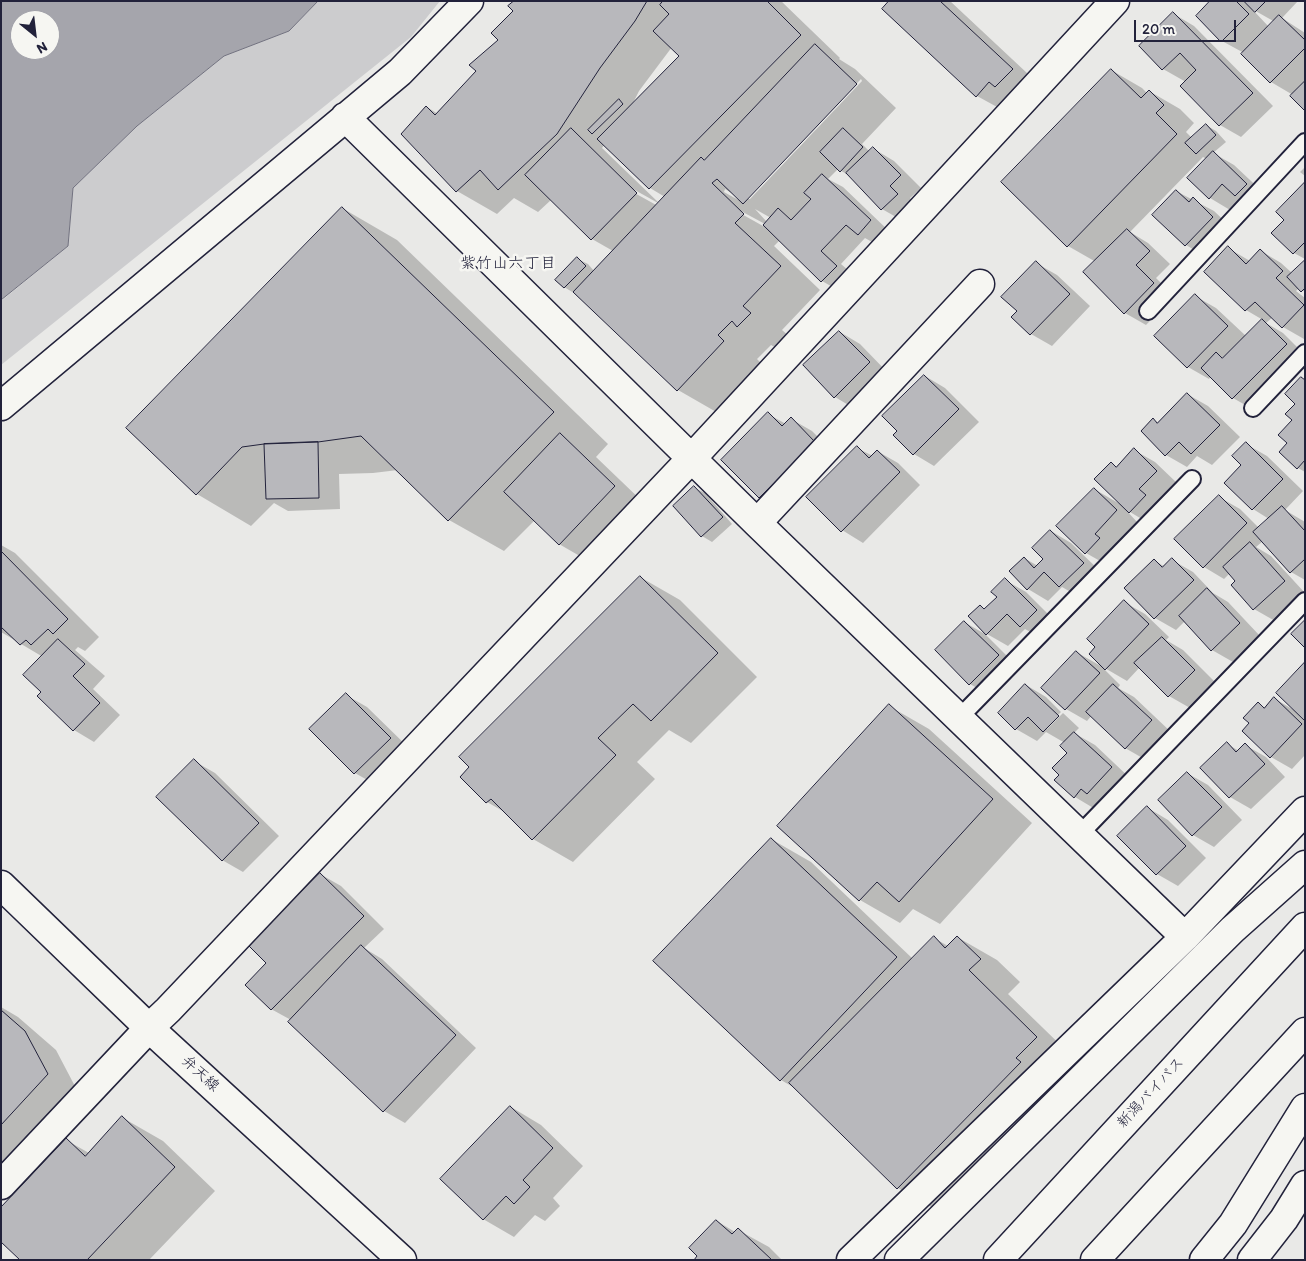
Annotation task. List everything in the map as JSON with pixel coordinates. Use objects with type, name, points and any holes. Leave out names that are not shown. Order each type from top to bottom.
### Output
[{"type":"main road","points":[[1,406],[400,72],[469,1]]},
{"type":"main road","points":[[1,1184],[691,459],[1115,1]]},
{"type":"main road","points":[[345,118],[691,459],[1185,937]]},
{"type":"main road","points":[[757,523],[980,284]]},
{"type":"main road","points":[[851,1260],[1185,937],[1305,811]]},
{"type":"main road","points":[[899,1260],[1232,930],[1305,865]]},
{"type":"main road","name":"弁天線","points":[[1,885],[149,1028],[402,1260]]},
{"type":"main road","name":"新潟バイパス","points":[[998,1260],[1305,927]]},
{"type":"main road","points":[[1095,1260],[1305,1032]]},
{"type":"main road","points":[[1204,1260],[1233,1224],[1305,1108]]},
{"type":"main road","points":[[1252,1260],[1284,1219],[1305,1185]]},
{"type":"lane","points":[[1148,310],[1305,142]]},
{"type":"lane","points":[[1253,408],[1305,353]]},
{"type":"lane","points":[[959,718],[1192,479]]},
{"type":"lane","points":[[1080,835],[1305,601]]},
{"type":"shaded area","points":[[1,1],[318,1],[289,31],[224,56],[137,126],[73,188],[68,246],[1,300]]},
{"type":"shaded area","points":[[318,1],[440,1],[411,37],[1,365],[1,301],[68,246],[73,188],[137,126],[224,56],[289,31]]},
{"type":"building","points":[[514,1],[647,1],[557,134],[498,190],[480,170],[456,192],[401,134],[426,106],[435,115],[476,71],[469,65],[498,40],[491,33],[513,11],[508,6]]},
{"type":"building","points":[[663,1],[767,1],[801,35],[649,189],[597,139],[679,56],[653,31],[669,14],[660,5]]},
{"type":"building","points":[[889,1],[940,1],[1013,69],[995,87],[989,82],[976,97],[882,9]]},
{"type":"building","points":[[1210,1],[1236,1],[1249,14],[1221,42],[1196,16]]},
{"type":"building","points":[[1244,1],[1266,1],[1255,12]]},
{"type":"building","points":[[1173,12],[1253,93],[1219,126],[1180,86],[1196,70],[1180,53],[1162,70],[1139,46]]},
{"type":"building","points":[[1279,15],[1305,40],[1305,48],[1270,83],[1241,54]]},
{"type":"building","points":[[815,44],[857,84],[743,204],[717,179],[712,183],[744,214],[735,223],[781,266],[743,306],[751,313],[737,327],[732,321],[718,335],[724,341],[677,391],[573,292],[701,157],[704,160]]},
{"type":"building","points":[[1111,69],[1141,98],[1149,90],[1164,105],[1156,113],[1177,134],[1067,247],[1001,182]]},
{"type":"building","points":[[1305,81],[1305,111],[1290,96]]},
{"type":"building","points":[[619,99],[623,104],[592,134],[588,130]]},
{"type":"building","points":[[1206,124],[1216,135],[1196,154],[1185,143]]},
{"type":"building","points":[[571,128],[637,193],[591,240],[525,175]]},
{"type":"building","points":[[843,128],[863,147],[840,172],[820,152]]},
{"type":"building","points":[[873,147],[901,175],[890,186],[898,194],[881,210],[846,173]]},
{"type":"building","points":[[1213,151],[1247,184],[1235,196],[1222,184],[1209,199],[1187,178]]},
{"type":"building","points":[[822,174],[871,220],[858,235],[846,225],[821,251],[837,266],[821,282],[763,225],[778,208],[791,220],[811,199],[804,193]]},
{"type":"building","points":[[1305,182],[1305,242],[1293,254],[1271,233],[1284,220],[1276,212]]},
{"type":"building","points":[[1176,190],[1189,202],[1193,197],[1213,217],[1185,246],[1152,215]]},
{"type":"building","points":[[342,207],[554,412],[448,521],[361,436],[318,442],[264,444],[242,447],[196,495],[126,428]]},
{"type":"building","points":[[1127,229],[1150,251],[1136,265],[1154,283],[1124,314],[1083,272]]},
{"type":"building","points":[[1228,246],[1246,264],[1260,249],[1283,271],[1276,278],[1304,305],[1282,328],[1255,302],[1245,311],[1204,272]]},
{"type":"building","points":[[577,257],[586,266],[564,288],[555,280]]},
{"type":"building","points":[[1305,260],[1305,288],[1301,292],[1287,277]]},
{"type":"building","points":[[1036,261],[1070,294],[1030,335],[1011,317],[1017,311],[1001,297]]},
{"type":"building","points":[[1195,294],[1228,326],[1187,368],[1154,336]]},
{"type":"building","points":[[1262,319],[1287,344],[1232,399],[1201,368],[1216,352],[1222,358]]},
{"type":"building","points":[[839,331],[870,362],[834,398],[803,365]]},
{"type":"building","points":[[924,375],[959,409],[913,455],[893,435],[897,431],[882,416]]},
{"type":"building","points":[[1301,377],[1305,380],[1305,460],[1297,469],[1279,452],[1287,443],[1278,435],[1292,420],[1285,414],[1295,404],[1285,394]]},
{"type":"building","points":[[1187,393],[1220,425],[1191,454],[1179,442],[1165,456],[1141,431],[1153,418],[1157,423]]},
{"type":"building","points":[[768,412],[782,426],[791,417],[815,442],[759,498],[721,460]]},
{"type":"building","points":[[560,433],[615,486],[559,545],[504,492]]},
{"type":"building","points":[[318,442],[319,498],[266,499],[264,444]]},
{"type":"building","points":[[1246,442],[1283,479],[1252,510],[1224,483],[1241,465],[1232,456]]},
{"type":"building","points":[[857,446],[869,458],[877,450],[900,472],[841,532],[806,497]]},
{"type":"building","points":[[1134,448],[1157,471],[1139,489],[1146,495],[1129,513],[1094,479],[1111,462],[1116,467]]},
{"type":"building","points":[[694,486],[723,517],[701,537],[673,506]]},
{"type":"building","points":[[1094,488],[1117,510],[1095,534],[1100,538],[1085,554],[1056,526]]},
{"type":"building","points":[[1219,495],[1247,523],[1203,568],[1174,539]]},
{"type":"building","points":[[1282,506],[1305,531],[1305,559],[1290,573],[1253,532]]},
{"type":"building","points":[[1050,530],[1084,563],[1059,587],[1044,572],[1027,590],[1009,571],[1024,557],[1034,568],[1043,559],[1032,548]]},
{"type":"building","points":[[1250,542],[1285,581],[1253,610],[1231,585],[1235,581],[1223,567]]},
{"type":"building","points":[[1,551],[68,619],[53,634],[48,629],[31,645],[26,640],[20,645],[1,627]]},
{"type":"building","points":[[1172,558],[1194,580],[1154,619],[1124,588],[1154,559],[1162,567]]},
{"type":"building","points":[[640,576],[718,653],[651,721],[633,704],[598,738],[616,755],[532,840],[491,799],[486,803],[460,777],[469,767],[459,757]]},
{"type":"building","points":[[1005,578],[1037,610],[1020,627],[1007,614],[986,635],[968,616],[980,605],[984,609],[997,597],[991,592]]},
{"type":"building","points":[[1207,588],[1240,623],[1211,651],[1179,616]]},
{"type":"building","points":[[1124,600],[1149,624],[1105,670],[1089,654],[1095,647],[1087,639]]},
{"type":"building","points":[[1305,620],[1305,648],[1291,634]]},
{"type":"building","points":[[964,621],[999,655],[969,685],[935,650]]},
{"type":"building","points":[[1162,637],[1195,670],[1168,697],[1134,663]]},
{"type":"building","points":[[58,639],[85,664],[73,676],[100,703],[73,731],[37,696],[41,692],[23,675]]},
{"type":"building","points":[[1076,651],[1100,673],[1065,710],[1041,688]]},
{"type":"building","points":[[1305,662],[1305,721],[1276,693]]},
{"type":"building","points":[[1025,684],[1059,716],[1043,732],[1028,717],[1015,730],[998,713]]},
{"type":"building","points":[[1113,684],[1152,720],[1125,749],[1086,712]]},
{"type":"building","points":[[346,693],[391,738],[354,774],[309,729]]},
{"type":"building","points":[[1274,697],[1302,724],[1270,758],[1242,731],[1249,723],[1243,718],[1258,702],[1264,708]]},
{"type":"building","points":[[889,704],[993,799],[899,902],[877,882],[859,901],[777,826]]},
{"type":"building","points":[[1074,732],[1112,767],[1087,794],[1081,789],[1074,798],[1054,780],[1059,775],[1052,768],[1067,753],[1060,746]]},
{"type":"building","points":[[1227,742],[1236,752],[1245,743],[1265,764],[1229,798],[1200,768]]},
{"type":"building","points":[[194,759],[259,823],[222,861],[156,797]]},
{"type":"building","points":[[1187,772],[1222,807],[1192,836],[1158,800]]},
{"type":"building","points":[[1147,806],[1186,846],[1156,875],[1117,836]]},
{"type":"building","points":[[771,838],[897,957],[780,1081],[653,961]]},
{"type":"building","points":[[320,873],[364,916],[271,1010],[245,985],[266,963],[248,945]]},
{"type":"building","points":[[934,936],[945,948],[957,936],[981,959],[969,970],[1037,1037],[1016,1058],[1021,1062],[897,1189],[789,1083]]},
{"type":"building","points":[[361,945],[456,1035],[383,1112],[288,1022]]},
{"type":"building","points":[[1,1010],[25,1031],[48,1074],[1,1125]]},
{"type":"building","points":[[510,1106],[553,1148],[523,1180],[530,1187],[514,1204],[506,1196],[483,1220],[440,1179]]},
{"type":"building","points":[[122,1116],[175,1167],[87,1260],[20,1260],[1,1242],[1,1207],[66,1138],[85,1156]]},
{"type":"building","points":[[716,1220],[732,1234],[738,1228],[772,1260],[694,1260],[697,1256],[689,1248]]},
{"type":"district","name":"紫竹山六丁目","points":[[508,264]]}]
